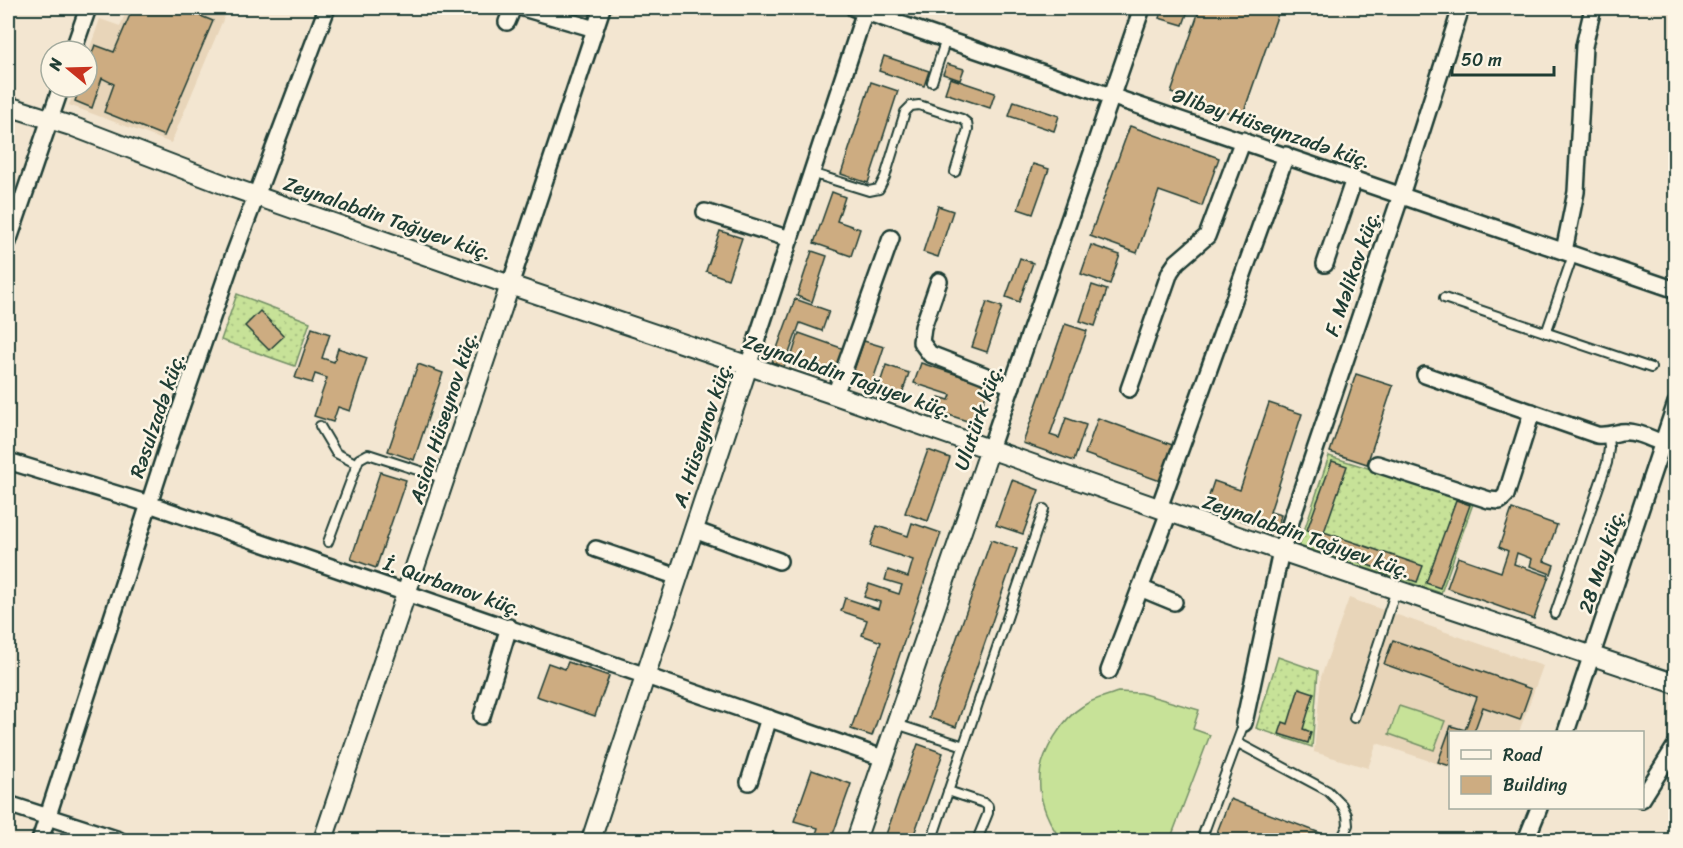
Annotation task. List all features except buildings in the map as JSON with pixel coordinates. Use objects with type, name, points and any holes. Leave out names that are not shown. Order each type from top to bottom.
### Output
[{"type":"street","points":[[77,39],[88,8]]},
{"type":"street","name":"Rəsulzadə küç.","points":[[40,840],[149,504],[229,268],[327,8]]},
{"type":"street","points":[[507,22],[515,8]]},
{"type":"street","points":[[524,8],[595,28]]},
{"type":"street","name":"Asian Hüseynov küç.","points":[[323,840],[447,479],[602,8]]},
{"type":"street","name":"Ulutürk küç.","points":[[856,840],[1142,8]]},
{"type":"street","name":"F. Məlikov küç.","points":[[1244,723],[1281,551],[1401,195],[1461,8]]},
{"type":"street","points":[[1569,253],[1576,192],[1584,46],[1593,8]]},
{"type":"street","name":"Əlibəy Hüseynzadə küç.","points":[[861,9],[1676,290]]},
{"type":"street","name":"A. Hüseynov küç.","points":[[591,840],[812,173],[861,9]]},
{"type":"street","points":[[8,242],[57,99]]},
{"type":"street","name":"Zeynalabdin Tağıyev küç.","points":[[8,106],[50,119],[510,285],[835,395],[1281,551],[1676,684]]},
{"type":"street","points":[[1129,389],[1170,272],[1177,262],[1207,236],[1243,140]]},
{"type":"street","points":[[1109,671],[1140,588],[1164,510],[1286,155]]},
{"type":"street","points":[[1325,264],[1354,179]]},
{"type":"street","points":[[705,212],[790,239]]},
{"type":"street","points":[[835,395],[891,238]]},
{"type":"street","points":[[939,281],[923,327],[921,342],[930,354],[1012,386]]},
{"type":"street","points":[[1425,375],[1597,435],[1608,436],[1621,432],[1632,432],[1662,442]]},
{"type":"street","name":"28 May küç.","points":[[1566,731],[1676,403]]},
{"type":"street","points":[[1377,464],[1489,500],[1500,501],[1506,495],[1532,412]]},
{"type":"street","name":"İ. Qurbanov küç.","points":[[8,461],[149,504],[646,674],[883,758]]},
{"type":"street","points":[[694,530],[779,561]]},
{"type":"street","points":[[596,549],[678,577]]},
{"type":"street","points":[[1140,588],[1174,602]]},
{"type":"street","points":[[482,716],[509,627]]},
{"type":"street","points":[[749,782],[769,718]]},
{"type":"street","points":[[1644,796],[1676,745]]},
{"type":"street","points":[[8,804],[119,840]]},
{"type":"street","points":[[1526,840],[1538,809]]},
{"type":"lane","points":[[932,82],[946,39]]},
{"type":"lane","points":[[812,173],[869,191],[879,189],[885,177],[905,112],[911,106],[919,105],[962,119],[967,123],[968,129],[955,172]]},
{"type":"lane","points":[[1546,333],[1569,253]]},
{"type":"lane","points":[[1444,298],[1651,368]]},
{"type":"lane","points":[[320,426],[336,453],[357,464]]},
{"type":"lane","points":[[1555,614],[1607,463],[1608,436]]},
{"type":"lane","points":[[328,542],[358,459],[368,454],[447,479]]},
{"type":"lane","points":[[932,838],[1044,509]]},
{"type":"lane","points":[[1354,718],[1396,590]]},
{"type":"lane","points":[[895,723],[964,746]]},
{"type":"lane","points":[[1201,840],[1244,723]]},
{"type":"lane","points":[[1238,743],[1328,790],[1347,815],[1348,825],[1341,840]]},
{"type":"lane","points":[[948,791],[988,806],[988,813],[977,840]]},
{"type":"shaded area","points":[[128,8],[228,8],[171,143],[69,105],[71,99],[99,99],[99,39],[93,39],[100,19],[120,26]]},
{"type":"shaded area","points":[[1349,598],[1543,666],[1519,731],[1449,731],[1449,768],[1377,743],[1368,768],[1314,752],[1321,677]]},
{"type":"green space","points":[[237,294],[310,322],[295,366],[221,340]]},
{"type":"green space","points":[[1329,456],[1474,501],[1441,593],[1299,546]]},
{"type":"green space","points":[[1278,657],[1318,671],[1312,747],[1256,728]]},
{"type":"green space","points":[[1118,692],[1140,693],[1199,710],[1193,729],[1210,735],[1170,840],[1055,840],[1057,834],[1047,814],[1040,791],[1041,767],[1044,757],[1054,737],[1075,712],[1091,701]]},
{"type":"green space","points":[[1399,706],[1445,721],[1434,750],[1389,734]]}]
